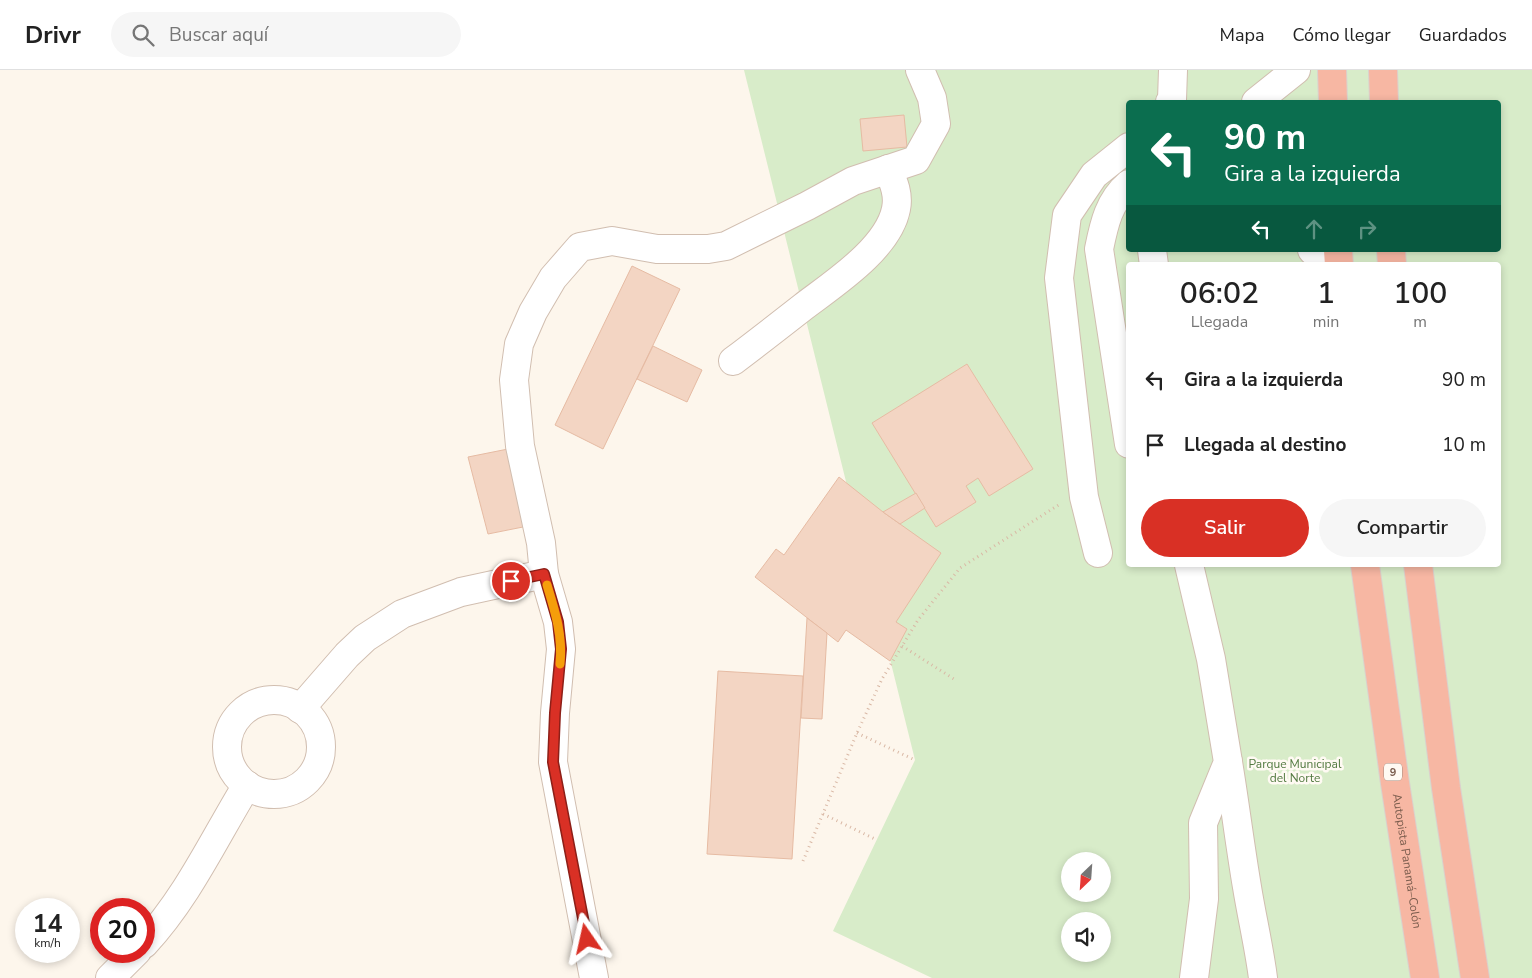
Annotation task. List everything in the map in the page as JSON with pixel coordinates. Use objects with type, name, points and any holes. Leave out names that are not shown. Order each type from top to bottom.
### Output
[{"type":"highway","points":[[1332,70],[1333,100]]},
{"type":"highway","points":[[1383,70],[1384,100]]},
{"type":"highway","name":"Autopista Panamá–Colón","points":[[1365,567],[1395,783],[1425,978]]},
{"type":"highway","points":[[1418,567],[1446,788],[1475,978]]},
{"type":"lane","points":[[594,978],[553,762],[561,649],[558,622],[544,574],[541,543],[520,446],[514,380],[519,344],[533,312],[554,278],[580,247],[612,241],[657,249],[708,249],[726,246],[853,181],[916,160],[936,124],[932,98],[920,70]]},
{"type":"lane","points":[[1172,100],[1173,70]]},
{"type":"lane","points":[[1258,100],[1296,70]]},
{"type":"lane","points":[[1098,553],[1084,497],[1059,278],[1067,216],[1094,175],[1126,149]]},
{"type":"lane","points":[[734,361],[854,268],[876,246],[890,226],[896,209],[897,189],[888,169]]},
{"type":"lane","points":[[1126,187],[1110,207],[1099,249],[1126,424]]},
{"type":"lane","points":[[1314,252],[1325,262]]},
{"type":"lane","points":[[1189,567],[1211,658],[1263,978]]},
{"type":"lane","points":[[300,709],[347,654],[365,638],[402,614],[461,592],[544,574]]},
{"type":"lane","points":[[275,700],[288,703],[300,709],[310,718],[317,729],[320,755],[316,768],[298,788],[286,792],[265,793],[247,786],[230,765],[227,752],[227,738],[239,715],[250,707],[262,702],[275,700]]},
{"type":"lane","points":[[1194,978],[1204,900],[1203,823],[1228,762]]},
{"type":"lane","points":[[155,931],[193,878],[220,829],[247,786]]},
{"type":"lane","points":[[110,978],[125,963]]},
{"type":"path","points":[[803,861],[882,679],[918,620],[960,568],[1061,504],[1084,497]]},
{"type":"path","points":[[902,646],[954,679]]},
{"type":"path","points":[[857,733],[915,760]]},
{"type":"path","points":[[822,814],[876,840]]},
{"type":"green space","name":"Parque Municipal del Norte","points":[[744,70],[1532,70],[1532,978],[932,978],[833,931],[915,760]]},
{"type":"building","points":[[904,115],[907,147],[863,151],[860,119]]},
{"type":"building","points":[[632,266],[680,289],[603,449],[555,425]]},
{"type":"building","points":[[653,346],[702,370],[687,402],[637,379]]},
{"type":"building","points":[[967,364],[1033,469],[989,496],[978,478],[966,486],[976,502],[936,527],[872,423]]},
{"type":"building","points":[[508,449],[528,526],[488,534],[468,457]]},
{"type":"building","points":[[839,477],[883,512],[941,553],[896,622],[907,629],[890,661],[846,630],[838,642],[755,577],[776,549],[784,555]]},
{"type":"building","points":[[916,493],[925,508],[900,524],[883,512]]},
{"type":"building","points":[[807,618],[827,633],[822,719],[801,718]]},
{"type":"building","points":[[718,671],[803,676],[792,859],[707,854]]},
{"type":"slow traffic","points":[[547,585],[558,622],[561,649],[560,664]]},
{"type":"route","points":[[511,581],[544,574],[558,622],[561,649],[553,762],[587,939]]}]
